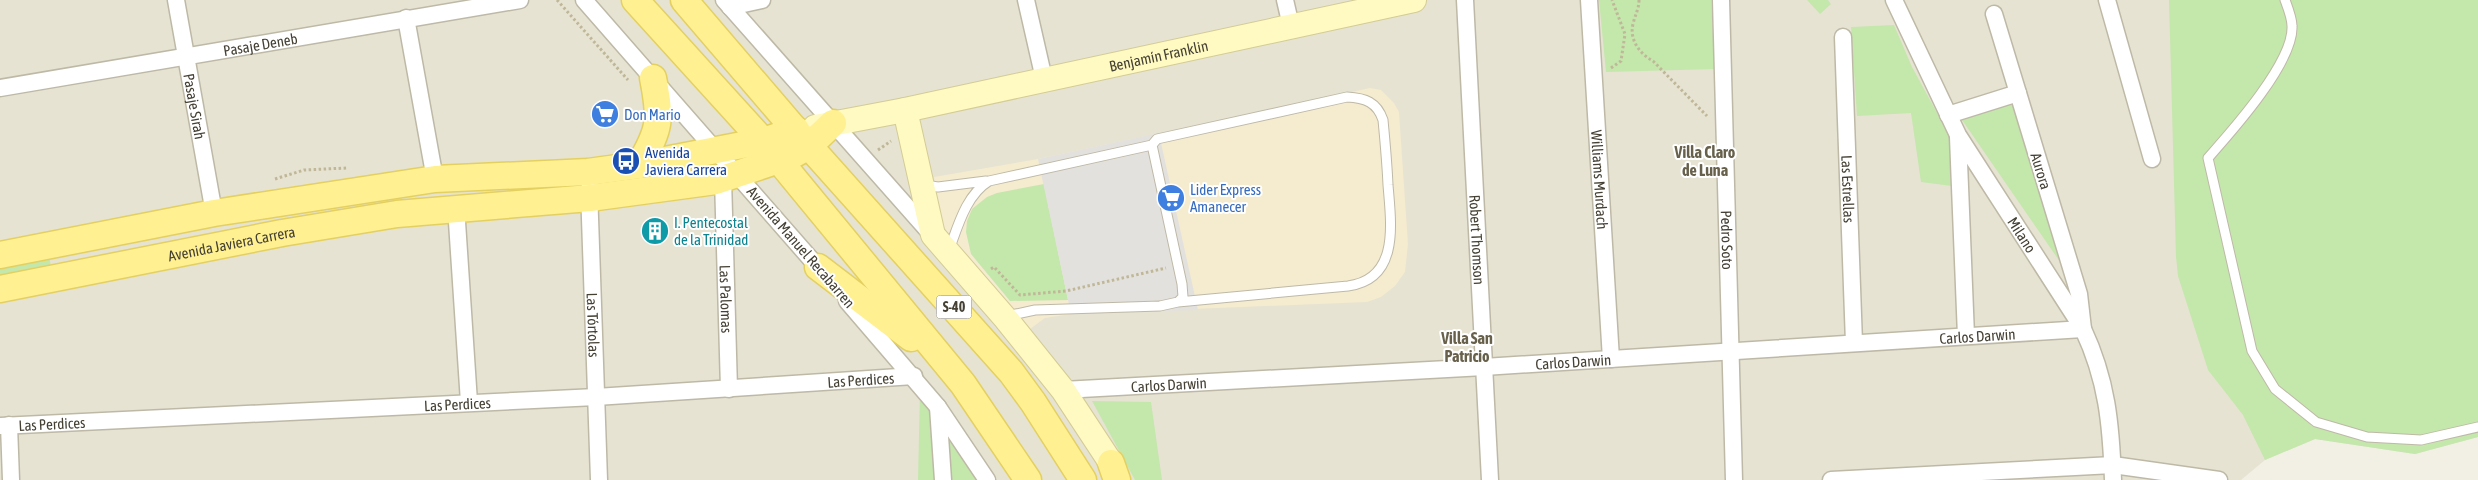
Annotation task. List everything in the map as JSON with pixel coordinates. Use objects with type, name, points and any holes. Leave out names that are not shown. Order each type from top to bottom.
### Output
[{"type":"main road","name":"S-40","points":[[635,0],[763,141],[963,384],[1028,480]]},
{"type":"main road","name":"S-40","points":[[684,0],[802,138],[1011,372],[1084,480]]},
{"type":"main road","points":[[639,164],[654,140],[660,112],[643,82]]},
{"type":"main road","name":"Avenida Javiera Carrera","points":[[0,255],[214,213],[435,179],[588,172],[639,164],[763,141],[802,138],[833,123]]},
{"type":"main road","name":"Avenida Javiera Carrera","points":[[0,288],[338,223],[456,208],[590,198],[731,176],[780,162],[802,138]]},
{"type":"main road","points":[[214,213],[224,227],[243,241]]},
{"type":"main road","points":[[818,267],[922,346],[963,384]]},
{"type":"street","name":"Pasaje Sirah","points":[[176,0],[214,213]]},
{"type":"street","name":"Pasaje Deneb","points":[[0,88],[520,0]]},
{"type":"street","name":"Avenida Manuel Recabarren","points":[[584,0],[643,82],[717,151],[731,176],[818,267],[914,376],[938,407],[987,480]]},
{"type":"street","points":[[727,3],[762,0]]},
{"type":"street","points":[[1026,0],[1044,79]]},
{"type":"street","points":[[1285,0],[1291,26]]},
{"type":"street","name":"Benjamín Franklin","points":[[833,123],[904,110],[1414,0]]},
{"type":"street","name":"Robert Thomson","points":[[1465,0],[1490,480]]},
{"type":"street","name":"Williams Murdach","points":[[1589,0],[1612,359]]},
{"type":"street","name":"Pedro Soto","points":[[1721,0],[1734,480]]},
{"type":"street","name":"Milano","points":[[1894,0],[1958,135],[2083,329],[2097,360],[2105,392],[2112,439],[2113,472]]},
{"type":"street","points":[[2107,0],[2152,159]]},
{"type":"street","points":[[727,3],[1006,319],[1062,390],[1116,474]]},
{"type":"street","name":"Aurora","points":[[1994,14],[2080,294],[2083,329]]},
{"type":"street","points":[[406,18],[435,179]]},
{"type":"street","name":"Las Estrellas","points":[[1843,37],[1854,343]]},
{"type":"street","points":[[1948,114],[2018,93]]},
{"type":"street","points":[[904,110],[921,184],[940,244]]},
{"type":"street","points":[[1958,135],[1966,336]]},
{"type":"street","name":"Las Tórtolas","points":[[588,172],[599,480]]},
{"type":"street","name":"Las Palomas","points":[[729,389],[731,176]]},
{"type":"street","points":[[456,208],[469,402]]},
{"type":"street","name":"Carlos Darwin","points":[[1062,390],[1484,367],[2083,329]]},
{"type":"street","name":"Las Perdices","points":[[5,425],[596,397],[914,376]]},
{"type":"street","points":[[938,407],[943,480]]},
{"type":"street","points":[[5,425],[11,480]]},
{"type":"street","points":[[1831,480],[2113,472],[2219,480]]},
{"type":"lane","points":[[2286,0],[2293,27],[2284,58],[2246,115],[2208,158],[2252,351],[2275,389],[2316,422],[2367,437],[2421,440],[2478,427]]},
{"type":"lane","points":[[921,184],[938,188],[989,181],[1152,146],[1157,139],[1347,97],[1359,98],[1372,103],[1381,113],[1391,236],[1382,266],[1365,282],[1348,286],[1178,302],[1160,306],[1035,310],[1016,314],[1006,319]]},
{"type":"lane","points":[[1152,146],[1183,291],[1183,297],[1178,302]]},
{"type":"lane","points":[[940,244],[976,190],[989,181]]},
{"type":"path","points":[[557,0],[643,82]]},
{"type":"path","points":[[1595,84],[1620,61],[1623,49],[1623,26],[1612,0]]},
{"type":"path","points":[[1639,0],[1632,24],[1632,34],[1637,46],[1724,135]]},
{"type":"path","points":[[987,274],[994,266],[1020,295],[1066,291],[1178,266]]},
{"type":"shaded area","points":[[0,0],[2478,0],[2478,437],[2415,454],[2315,439],[2265,460],[2241,480],[0,480]]},
{"type":"shaded area","name":"Lider Express Amanecer","points":[[1370,88],[1381,90],[1394,103],[1399,112],[1408,244],[1405,272],[1395,286],[1381,297],[1367,302],[1071,314],[1045,318],[1030,329],[952,241],[940,219],[934,177],[1038,159]]},
{"type":"shaded area","points":[[1163,132],[1161,143],[1198,310],[1071,314],[1038,159]]},
{"type":"green space","points":[[1599,0],[1711,0],[1715,69],[1606,72]]},
{"type":"green space","points":[[1807,0],[1828,0],[1831,4],[1820,14]]},
{"type":"green space","points":[[2169,0],[2478,0],[2478,437],[2415,454],[2315,439],[2265,460],[2243,415],[2208,370],[2178,276]]},
{"type":"green space","points":[[1894,25],[1912,67],[1954,144],[1952,186],[1921,182],[1911,113],[1857,116],[1851,27]]},
{"type":"green space","points":[[2015,101],[2067,272],[1960,117]]},
{"type":"green space","points":[[1044,184],[1068,300],[1010,301],[971,254],[966,232],[967,221],[972,209],[987,197],[997,193]]},
{"type":"green space","points":[[49,256],[51,267],[0,277],[0,266]]},
{"type":"green space","points":[[920,392],[982,480],[918,480]]},
{"type":"green space","points":[[1092,401],[1151,402],[1162,480],[1135,480]]},
{"type":"place","name":"Don Mario","points":[[605,114]]},
{"type":"place","name":"Avenida Javiera Carrera","points":[[626,161]]},
{"type":"place","name":"Lider Express Amanecer","points":[[1171,198]]},
{"type":"place","name":"I. Pentecostal de la Trinidad","points":[[655,231]]},
{"type":"district","name":"Villa Claro de Luna","points":[[1705,161]]},
{"type":"district","name":"Villa San Patricio","points":[[1467,347]]}]
